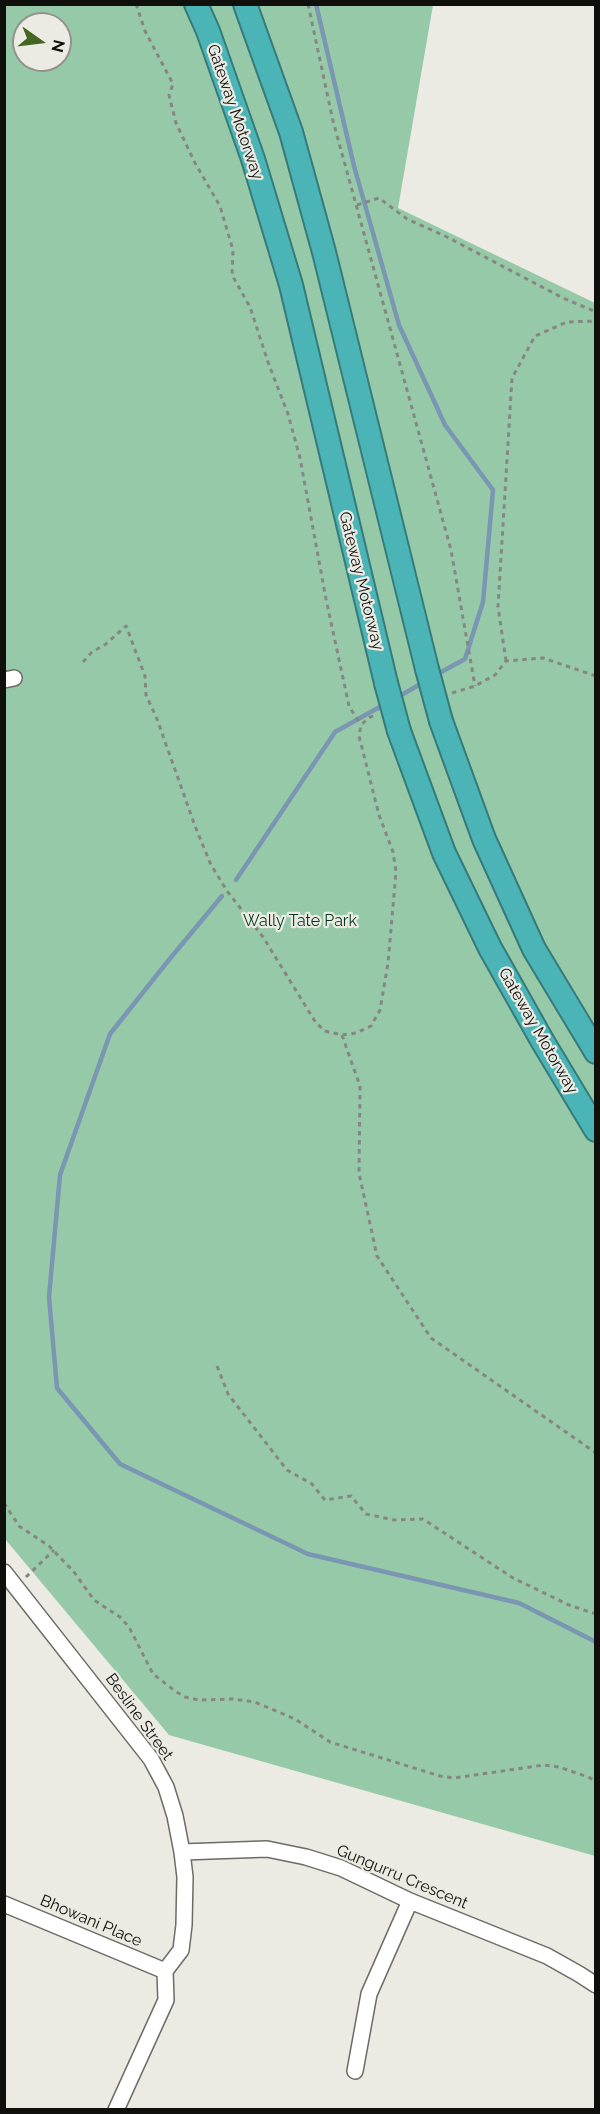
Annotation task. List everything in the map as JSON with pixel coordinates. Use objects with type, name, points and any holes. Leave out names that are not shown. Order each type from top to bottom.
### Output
[{"type":"highway","name":"Gateway Motorway","points":[[196,4],[208,31],[253,159],[291,285],[399,732],[444,853],[490,948],[596,1130]]},
{"type":"highway","points":[[245,4],[291,132],[324,252],[441,721],[484,839],[534,949],[596,1052]]},
{"type":"street","name":"Besline Street","points":[[4,1572],[151,1759],[169,1797],[183,1852],[184,1925],[181,1950],[165,1971]]},
{"type":"street","name":"Gungurru Crescent","points":[[183,1852],[267,1849],[306,1857],[341,1868],[410,1901],[547,1956],[596,1985]]},
{"type":"street","points":[[355,2071],[369,1994],[410,1901]]},
{"type":"street","name":"Bhowani Place","points":[[4,1904],[165,1971]]},
{"type":"street","points":[[116,2109],[166,2000],[165,1971]]},
{"type":"path","points":[[136,4],[145,31],[173,84],[169,95],[176,123],[195,164],[220,206],[233,250],[232,275],[250,307],[288,414],[300,458],[326,599],[349,706],[361,725]]},
{"type":"path","points":[[308,4],[333,121],[451,550],[475,686]]},
{"type":"path","points":[[357,205],[380,198],[406,219],[445,236],[563,298],[596,312]]},
{"type":"path","points":[[444,695],[475,686],[495,675],[506,661],[498,607],[512,378],[535,336],[567,322],[596,321]]},
{"type":"path","points":[[83,662],[92,652],[106,644],[126,626],[145,676],[146,696],[157,719],[211,865],[227,891],[263,937],[316,1023],[326,1031],[342,1035],[356,1033],[371,1026],[380,1010],[388,963],[396,872],[393,852],[379,815],[359,736],[361,725],[370,717],[380,714]]},
{"type":"path","points":[[506,661],[543,658],[596,676]]},
{"type":"path","points":[[342,1035],[360,1086],[359,1173],[377,1256],[431,1338],[596,1453]]},
{"type":"path","points":[[217,1366],[228,1394],[287,1470],[312,1484],[325,1500],[351,1496],[366,1514],[394,1520],[423,1519],[513,1578],[569,1605],[596,1614]]},
{"type":"path","points":[[4,1503],[19,1526],[54,1550],[74,1572],[94,1600],[120,1617],[129,1627],[153,1674],[170,1688],[185,1696],[199,1700],[233,1699],[255,1702],[295,1719],[330,1742],[440,1776],[454,1778],[544,1765],[559,1767],[596,1781]]},
{"type":"path","points":[[16,1587],[54,1550]]},
{"type":"green space","name":"Wally Tate Park","points":[[5,5],[433,5],[398,208],[595,303],[595,1856],[169,1735],[5,1539]]},
{"type":"waterway","points":[[316,4],[354,166],[399,325],[445,425],[493,490],[483,602],[465,659],[434,676]]},
{"type":"waterway","points":[[398,697],[424,682]]},
{"type":"waterway","points":[[236,880],[335,732],[385,704]]},
{"type":"waterway","points":[[222,896],[110,1034],[60,1175],[49,1297],[57,1388],[120,1464],[308,1554],[519,1603],[596,1642]]}]
